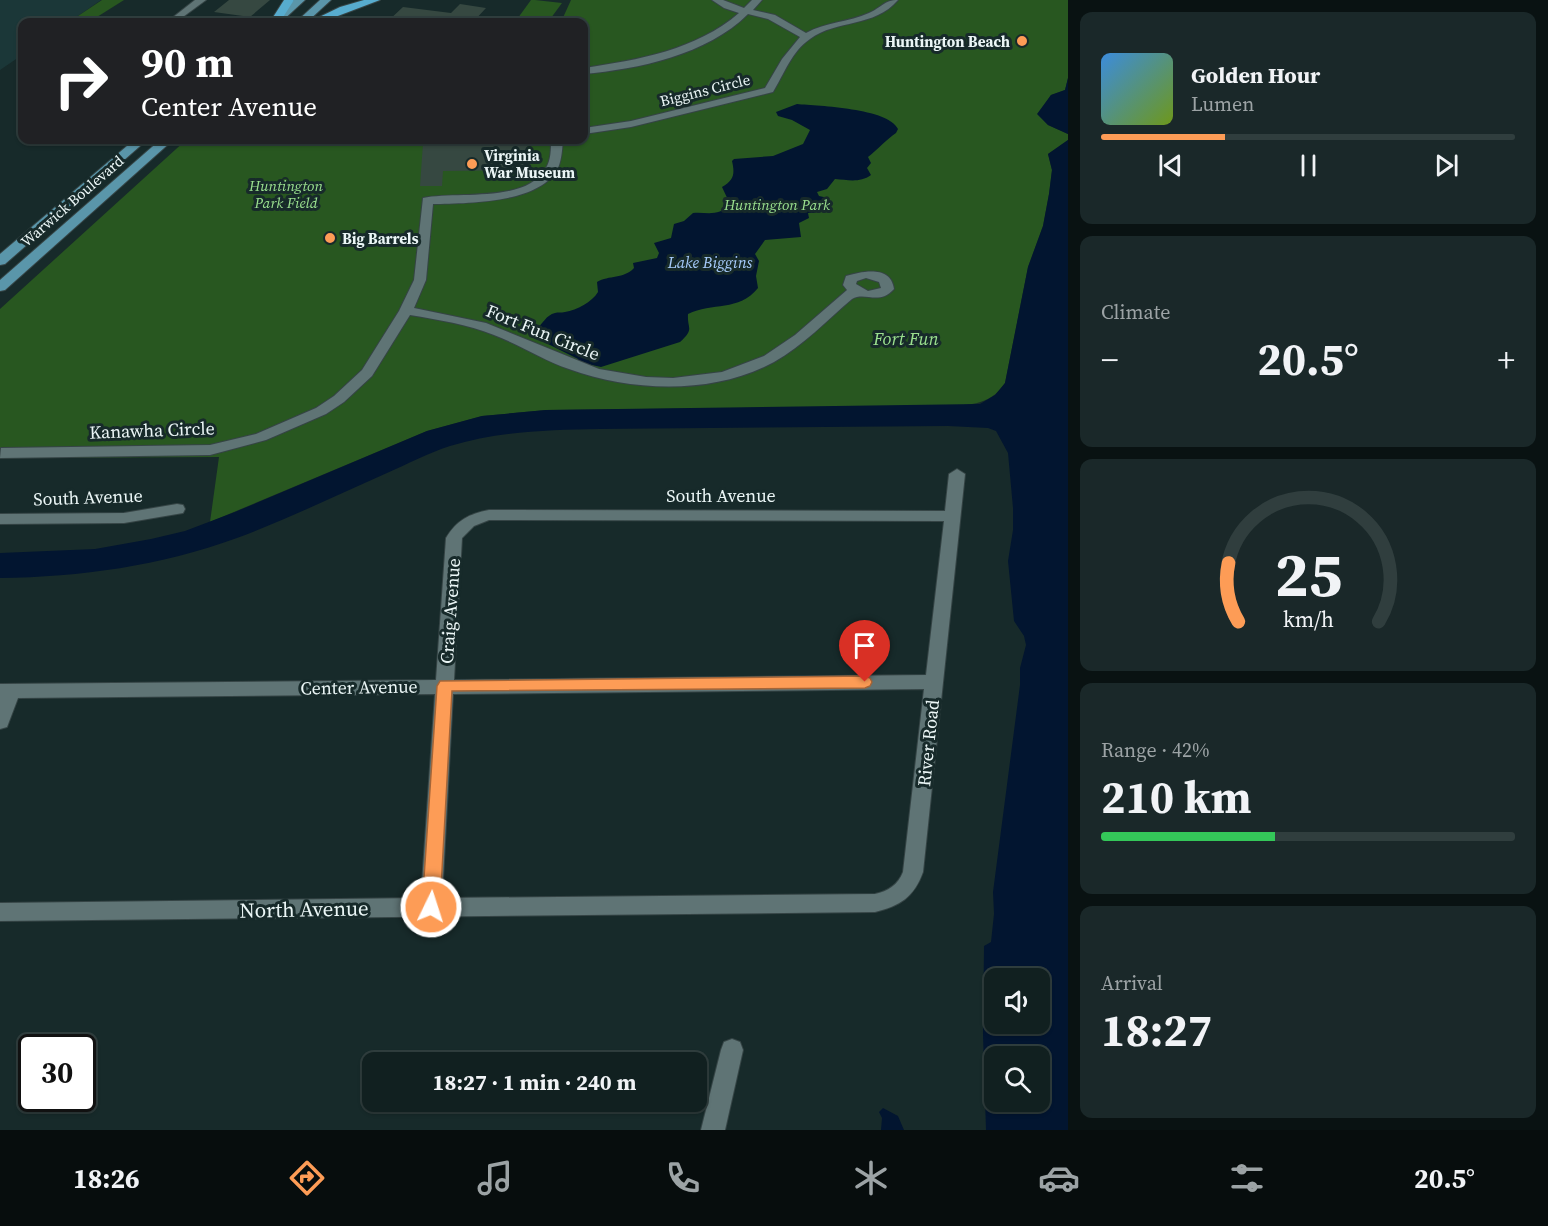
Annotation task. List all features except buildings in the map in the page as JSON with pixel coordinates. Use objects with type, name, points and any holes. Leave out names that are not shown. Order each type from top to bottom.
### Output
[{"type":"highway","points":[[277,18],[289,0]]},
{"type":"highway","points":[[323,18],[375,0]]},
{"type":"main road","points":[[280,18],[300,0]]},
{"type":"main road","points":[[306,18],[326,0]]},
{"type":"main road","name":"Warwick Boulevard","points":[[0,262],[136,144]]},
{"type":"main road","name":"Warwick Boulevard","points":[[0,287],[162,144]]},
{"type":"main road","points":[[0,262],[21,268]]},
{"type":"street","points":[[176,18],[201,0]]},
{"type":"street","points":[[717,0],[726,6],[773,17],[791,30],[807,36],[873,15],[885,9],[893,0]]},
{"type":"street","points":[[588,70],[645,60],[690,45],[711,35],[748,11],[757,0]]},
{"type":"street","name":"Biggins Circle","points":[[588,130],[627,125],[742,94],[769,90],[775,77],[807,36]]},
{"type":"street","name":"Kanawha Circle","points":[[1,453],[210,450],[261,437],[310,416],[339,399],[367,373],[406,311],[420,280],[427,201],[498,195],[533,185],[548,175],[554,165],[557,144]]},
{"type":"street","name":"Fort Fun Circle","points":[[406,311],[442,316],[489,328],[588,371],[619,378],[652,381],[705,379],[735,373],[758,365],[777,354],[856,291]]},
{"type":"street","name":"River Road","points":[[788,904],[875,903],[890,900],[902,894],[910,884],[957,474]]},
{"type":"street","name":"South Avenue","points":[[0,519],[124,518],[177,509]]},
{"type":"street","name":"South Avenue","points":[[489,515],[953,516]]},
{"type":"street","name":"Craig Avenue","points":[[431,907],[454,538],[466,522],[489,515]]},
{"type":"street","name":"Center Avenue","points":[[5,691],[935,681]]},
{"type":"street","points":[[0,722],[5,691]]},
{"type":"street","name":"North Avenue","points":[[0,912],[788,904]]},
{"type":"street","points":[[713,1130],[732,1050]]},
{"type":"shaded area","points":[[0,0],[101,0],[75,18],[18,18],[18,58],[0,70]]},
{"type":"green space","points":[[102,0],[124,0],[95,18],[75,18]]},
{"type":"green space","points":[[531,0],[562,3],[551,18],[518,18]]},
{"type":"green space","name":"Huntington Park","points":[[571,0],[1068,0],[1068,78],[1065,90],[1051,95],[1038,114],[1048,125],[1068,134],[1068,140],[1048,154],[1052,170],[1043,226],[1028,267],[1005,383],[999,391],[984,401],[959,405],[546,410],[482,416],[427,431],[210,522],[219,457],[0,458],[0,309],[182,144],[588,144],[588,18],[563,18]]},
{"type":"water","points":[[1068,78],[1068,134],[1048,125],[1037,114],[1051,95],[1065,90]]},
{"type":"water","name":"Lake Biggins","points":[[797,104],[867,112],[892,122],[898,129],[868,157],[871,163],[867,168],[871,175],[858,180],[835,179],[827,189],[817,192],[819,196],[828,198],[827,205],[822,208],[817,207],[815,213],[808,213],[809,218],[799,223],[801,237],[765,240],[755,254],[759,261],[756,276],[758,288],[751,296],[734,304],[706,308],[688,314],[689,331],[680,342],[601,367],[578,362],[578,359],[540,340],[536,329],[552,314],[574,309],[588,302],[598,292],[597,282],[626,274],[634,268],[633,263],[657,258],[659,253],[654,243],[671,238],[674,224],[684,221],[693,213],[713,213],[726,208],[730,204],[722,187],[733,176],[732,161],[734,159],[773,156],[803,144],[810,130],[792,120],[778,116],[776,112]]},
{"type":"water","points":[[1068,140],[1068,1130],[986,1130],[985,1112],[1050,1112],[1050,1046],[984,1046],[984,1067],[983,1035],[984,946],[991,942],[994,914],[993,892],[1020,685],[1020,668],[1026,645],[1024,636],[1014,621],[1008,561],[1013,530],[1013,508],[1008,453],[996,431],[988,428],[948,426],[599,429],[505,434],[468,441],[426,455],[275,523],[208,548],[120,568],[60,575],[0,578],[0,553],[95,549],[185,531],[427,431],[482,416],[546,410],[980,404],[995,395],[1005,383],[1028,267],[1043,226],[1052,170],[1048,154]]},
{"type":"water","points":[[883,1108],[898,1116],[904,1130],[881,1130],[882,1118],[879,1112]]},
{"type":"place","name":"Huntington Beach","points":[[1022,41]]},
{"type":"place","name":"Virginia War Museum","points":[[472,164]]},
{"type":"place","name":"Big Barrels","points":[[330,238]]},
{"type":"route","points":[[431,907],[445,686],[865,682]]},
{"type":"park label","name":"Huntington Park Field","points":[[286,194]]},
{"type":"park label","name":"Fort Fun","points":[[906,338]]}]
